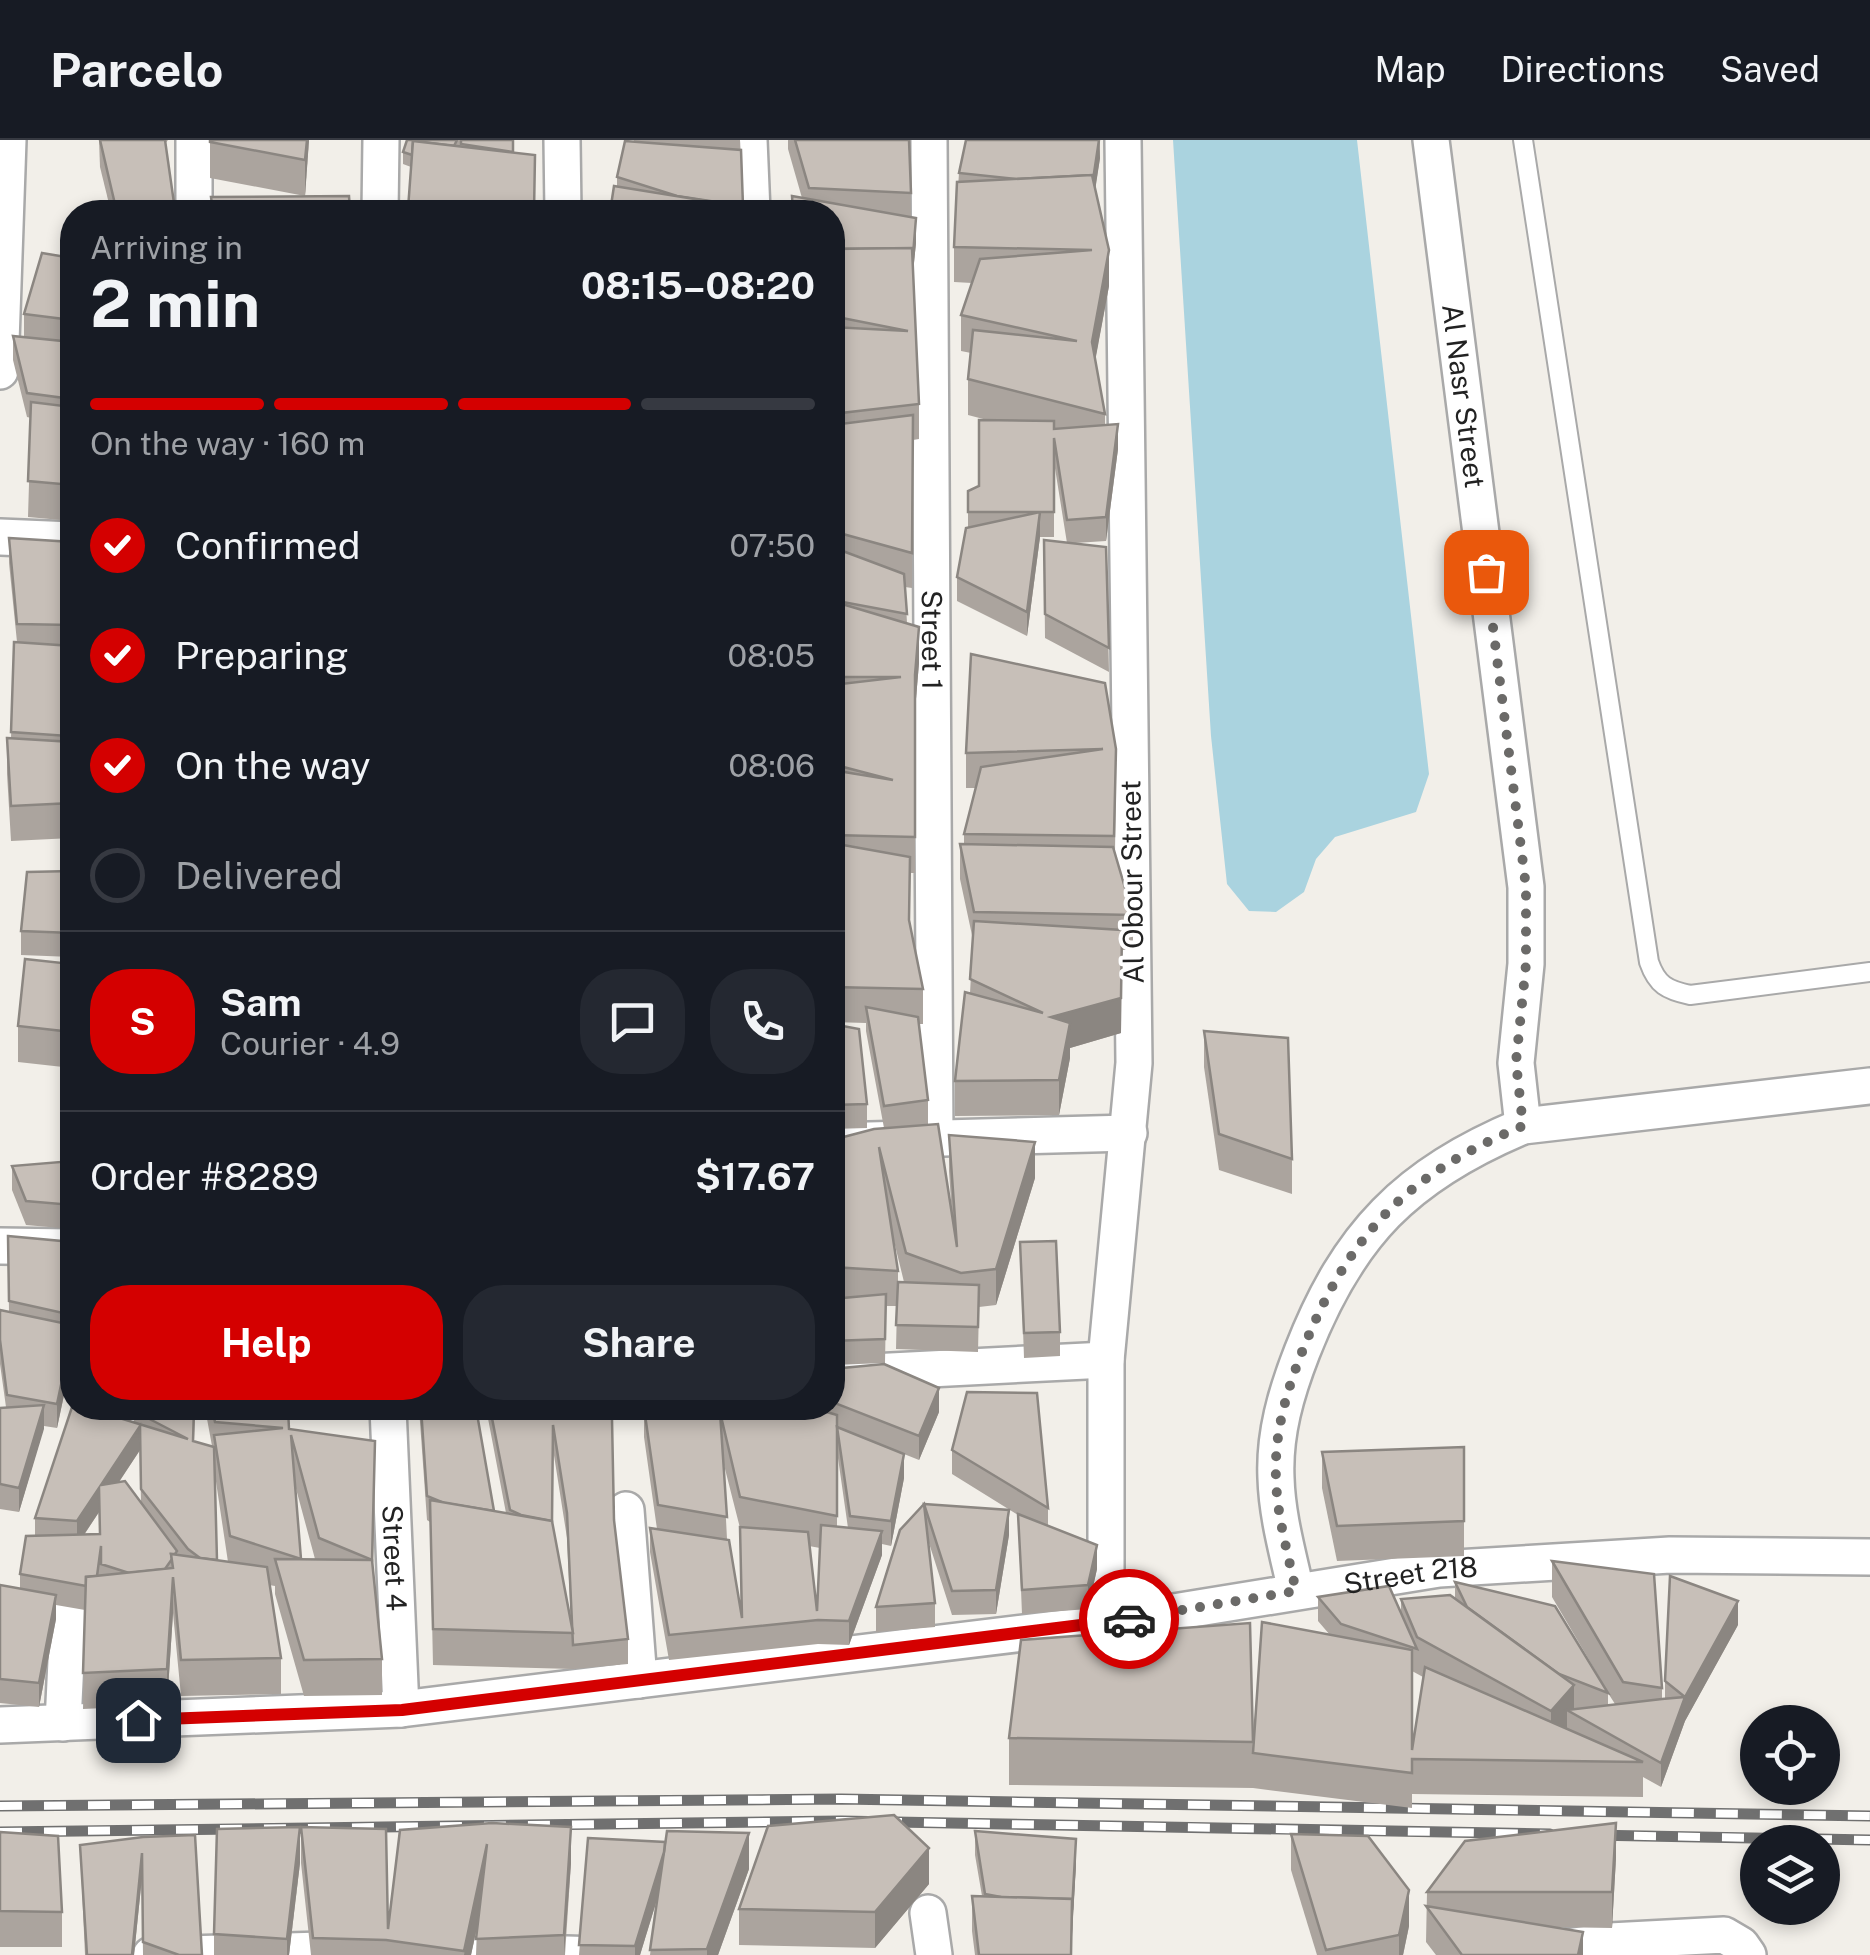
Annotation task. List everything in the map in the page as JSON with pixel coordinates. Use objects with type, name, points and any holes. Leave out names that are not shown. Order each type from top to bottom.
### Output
[{"type":"street","points":[[0,372],[8,140]]},
{"type":"street","points":[[194,140],[194,200]]},
{"type":"street","points":[[380,200],[382,140]]},
{"type":"street","points":[[562,140],[562,200]]},
{"type":"street","points":[[750,140],[752,200]]},
{"type":"street","name":"Street 1","points":[[929,140],[935,1138]]},
{"type":"street","name":"Al Obour Street","points":[[1106,1624],[1106,1360],[1134,1063],[1123,140]]},
{"type":"street","name":"Al Nasr Street","points":[[1430,140],[1526,887],[1526,964],[1516,1062],[1523,1126]]},
{"type":"street","points":[[892,522],[931,522]]},
{"type":"street","points":[[0,537],[60,540]]},
{"type":"street","points":[[1296,1591],[1278,1507],[1276,1447],[1288,1388],[1336,1276],[1364,1236],[1397,1200],[1436,1169],[1523,1126],[1870,1086]]},
{"type":"street","points":[[845,1141],[1128,1133]]},
{"type":"street","points":[[0,1246],[60,1247]]},
{"type":"street","points":[[845,1373],[1106,1360]]},
{"type":"street","points":[[62,1723],[69,1599],[83,1517],[118,1420]]},
{"type":"street","name":"Street 4","points":[[389,1420],[402,1710]]},
{"type":"street","points":[[626,1510],[639,1680]]},
{"type":"street","name":"Street 218","points":[[0,1725],[402,1710],[1106,1624],[1440,1569],[1670,1555],[1870,1557]]},
{"type":"street","points":[[928,1914],[934,1955]]},
{"type":"street","points":[[1509,1955],[1610,1940],[1714,1936],[1734,1938],[1748,1955]]},
{"type":"street","points":[[152,1955],[389,1949],[600,1955]]},
{"type":"lane","points":[[1523,140],[1649,962],[1656,980],[1669,991],[1690,995],[1870,972]]},
{"type":"water","points":[[1173,140],[1357,140],[1429,774],[1416,812],[1335,837],[1316,859],[1304,892],[1276,912],[1249,911],[1227,884],[1211,736]]},
{"type":"building","points":[[100,140],[165,140],[174,200],[114,200]]},
{"type":"building","points":[[307,140],[305,160],[210,142]]},
{"type":"building","points":[[407,140],[457,140],[454,146],[413,141],[412,155],[403,152]]},
{"type":"building","points":[[461,140],[513,140],[513,152],[461,144]]},
{"type":"building","points":[[795,140],[909,140],[911,193],[809,188]]},
{"type":"building","points":[[966,140],[1099,140],[1093,180],[1092,175],[1016,179],[959,173]]},
{"type":"building","points":[[413,141],[535,155],[534,200],[409,200]]},
{"type":"building","points":[[625,141],[741,150],[743,200],[677,196],[617,177]]},
{"type":"building","points":[[1092,175],[1109,250],[1092,342],[1105,414],[968,379],[973,330],[1077,341],[961,315],[980,259],[1092,250],[954,247],[957,182]]},
{"type":"building","points":[[614,186],[701,200],[612,200]]},
{"type":"building","points":[[349,196],[349,200],[211,200],[211,197]]},
{"type":"building","points":[[845,205],[916,218],[913,255],[912,248],[845,249]]},
{"type":"building","points":[[912,248],[919,404],[845,413],[845,328],[908,331],[845,319],[845,249]]},
{"type":"building","points":[[42,253],[60,256],[60,318],[24,314]]},
{"type":"building","points":[[13,336],[60,341],[60,397],[27,393]]},
{"type":"building","points":[[31,402],[60,406],[60,484],[28,481]]},
{"type":"building","points":[[913,415],[912,553],[845,535],[845,423]]},
{"type":"building","points":[[979,420],[1054,421],[1054,429],[1118,424],[1106,517],[1067,520],[1054,438],[1054,512],[968,512],[968,491],[979,486]]},
{"type":"building","points":[[1040,512],[1027,612],[957,577],[966,528]]},
{"type":"building","points":[[9,538],[60,541],[60,625],[17,624]]},
{"type":"building","points":[[1044,540],[1106,547],[1109,648],[1045,614]]},
{"type":"building","points":[[845,552],[904,574],[907,614],[845,602]]},
{"type":"building","points":[[845,605],[919,627],[915,675],[915,837],[845,835],[845,772],[893,780],[845,767],[845,683],[901,677],[845,677]]},
{"type":"building","points":[[14,642],[60,645],[60,735],[11,732]]},
{"type":"building","points":[[971,654],[1105,683],[1116,749],[1114,836],[964,834],[981,767],[1103,749],[966,753]]},
{"type":"building","points":[[7,738],[60,741],[60,804],[11,806]]},
{"type":"building","points":[[960,844],[1113,847],[1133,915],[974,912]]},
{"type":"building","points":[[845,845],[910,857],[909,920],[923,989],[845,987]]},
{"type":"building","points":[[60,871],[60,933],[21,931],[27,872]]},
{"type":"building","points":[[974,921],[1122,930],[1121,998],[1051,1017],[1070,1023],[1059,1080],[955,1081],[965,992],[1043,1013],[970,979]]},
{"type":"building","points":[[25,959],[60,963],[60,1031],[18,1026]]},
{"type":"building","points":[[866,1007],[918,1017],[928,1100],[884,1106]]},
{"type":"building","points":[[845,1026],[859,1029],[867,1104],[845,1105]]},
{"type":"building","points":[[1204,1031],[1288,1038],[1292,1159],[1219,1134]]},
{"type":"building","points":[[938,1124],[957,1247],[949,1135],[1035,1142],[996,1269],[961,1273],[906,1253],[879,1147],[898,1271],[845,1268],[845,1137],[874,1129]]},
{"type":"building","points":[[60,1162],[60,1204],[26,1201],[12,1166]]},
{"type":"building","points":[[8,1236],[60,1241],[60,1312],[9,1301]]},
{"type":"building","points":[[1056,1241],[1060,1332],[1024,1333],[1020,1242]]},
{"type":"building","points":[[898,1282],[979,1285],[978,1327],[896,1325]]},
{"type":"building","points":[[886,1294],[885,1339],[845,1341],[845,1298]]},
{"type":"building","points":[[0,1310],[60,1322],[57,1404],[7,1395]]},
{"type":"building","points":[[884,1364],[939,1388],[919,1436],[845,1407],[845,1368]]},
{"type":"building","points":[[967,1392],[1037,1393],[1048,1508],[952,1450]]},
{"type":"building","points":[[44,1405],[19,1488],[0,1484],[0,1408]]},
{"type":"building","points":[[68,1420],[126,1420],[188,1439],[151,1420],[194,1420],[193,1441],[214,1447],[217,1560],[200,1558],[188,1549],[141,1489],[140,1426],[101,1485],[125,1481],[177,1551],[171,1554],[165,1569],[129,1573],[101,1564],[101,1546],[97,1576],[86,1577],[86,1586],[20,1574],[26,1536],[100,1534],[99,1488],[77,1521],[35,1518]]},
{"type":"building","points":[[289,1420],[289,1429],[375,1441],[372,1560],[319,1538],[291,1435],[301,1559],[230,1536],[214,1435],[283,1428],[215,1422]]},
{"type":"building","points":[[422,1420],[478,1420],[494,1511],[444,1503],[427,1496]]},
{"type":"building","points":[[492,1420],[612,1420],[614,1520],[628,1639],[573,1645],[567,1513],[553,1425],[552,1521],[510,1510]]},
{"type":"building","points":[[646,1420],[721,1420],[727,1517],[658,1505]]},
{"type":"building","points":[[722,1420],[837,1420],[837,1516],[740,1497]]},
{"type":"building","points":[[837,1427],[904,1454],[891,1521],[850,1516]]},
{"type":"building","points":[[1464,1447],[1464,1521],[1337,1526],[1322,1452]]},
{"type":"building","points":[[430,1500],[552,1521],[573,1633],[433,1629]]},
{"type":"building","points":[[924,1504],[1009,1510],[996,1590],[952,1591]]},
{"type":"building","points":[[924,1504],[935,1603],[876,1607],[900,1530]]},
{"type":"building","points":[[1018,1514],[1097,1545],[1088,1585],[1022,1590]]},
{"type":"building","points":[[821,1525],[882,1531],[849,1621],[818,1620],[669,1635],[650,1528],[729,1540],[742,1618],[740,1527],[808,1532],[817,1611]]},
{"type":"building","points":[[171,1554],[267,1567],[281,1658],[181,1660],[173,1577],[167,1669],[83,1673],[86,1577],[173,1568]]},
{"type":"building","points":[[275,1559],[372,1560],[382,1659],[304,1660]]},
{"type":"building","points":[[1552,1561],[1654,1574],[1662,1688],[1623,1682]]},
{"type":"building","points":[[1670,1576],[1738,1601],[1685,1697],[1665,1681]]},
{"type":"building","points":[[1455,1582],[1555,1606],[1608,1693],[1559,1674],[1467,1607]]},
{"type":"building","points":[[0,1585],[56,1595],[39,1683],[0,1679]]},
{"type":"building","points":[[1389,1586],[1417,1649],[1341,1624],[1318,1597]]},
{"type":"building","points":[[1450,1595],[1574,1685],[1551,1711],[1417,1637],[1401,1599]]},
{"type":"building","points":[[1262,1622],[1412,1650],[1412,1750],[1425,1667],[1643,1762],[1412,1759],[1412,1773],[1253,1753]]},
{"type":"building","points":[[1250,1623],[1253,1742],[1009,1738],[1021,1640]]},
{"type":"building","points":[[1685,1697],[1661,1763],[1567,1710],[1662,1699]]},
{"type":"building","points":[[894,1815],[929,1848],[875,1912],[739,1909],[768,1826]]},
{"type":"building","points":[[492,1823],[571,1827],[564,1935],[476,1939],[487,1844],[464,1951],[386,1940],[313,1938],[301,1827],[386,1829],[388,1929],[400,1830]]},
{"type":"building","points":[[1616,1823],[1612,1892],[1427,1892],[1465,1841]]},
{"type":"building","points":[[300,1827],[287,1939],[214,1934],[217,1829]]},
{"type":"building","points":[[667,1831],[749,1833],[707,1949],[650,1950]]},
{"type":"building","points":[[975,1831],[1076,1839],[1072,1910],[1072,1899],[985,1894]]},
{"type":"building","points":[[0,1832],[58,1836],[62,1912],[0,1911]]},
{"type":"building","points":[[1291,1834],[1368,1836],[1409,1890],[1399,1935],[1326,1950]]},
{"type":"building","points":[[195,1835],[202,1955],[179,1955],[143,1942],[142,1853],[132,1955],[87,1955],[80,1845]]},
{"type":"building","points":[[588,1838],[665,1842],[635,1946],[579,1945]]},
{"type":"building","points":[[972,1896],[1072,1899],[1071,1955],[979,1955]]},
{"type":"building","points":[[1426,1906],[1583,1932],[1578,1955],[1462,1955]]},
{"type":"railway","points":[[0,1806],[841,1799],[1870,1816]]},
{"type":"railway","points":[[0,1832],[841,1821],[1550,1834]]},
{"type":"railway","points":[[1590,1835],[1870,1840]]},
{"type":"way so far","points":[[1129,1619],[1296,1591],[1278,1507],[1276,1447],[1288,1388],[1314,1320],[1336,1276],[1364,1236],[1397,1200],[1436,1169],[1523,1126],[1516,1041],[1526,964],[1526,887],[1486,572]]},
{"type":"route","points":[[138,1720],[402,1710],[1129,1619]]}]
